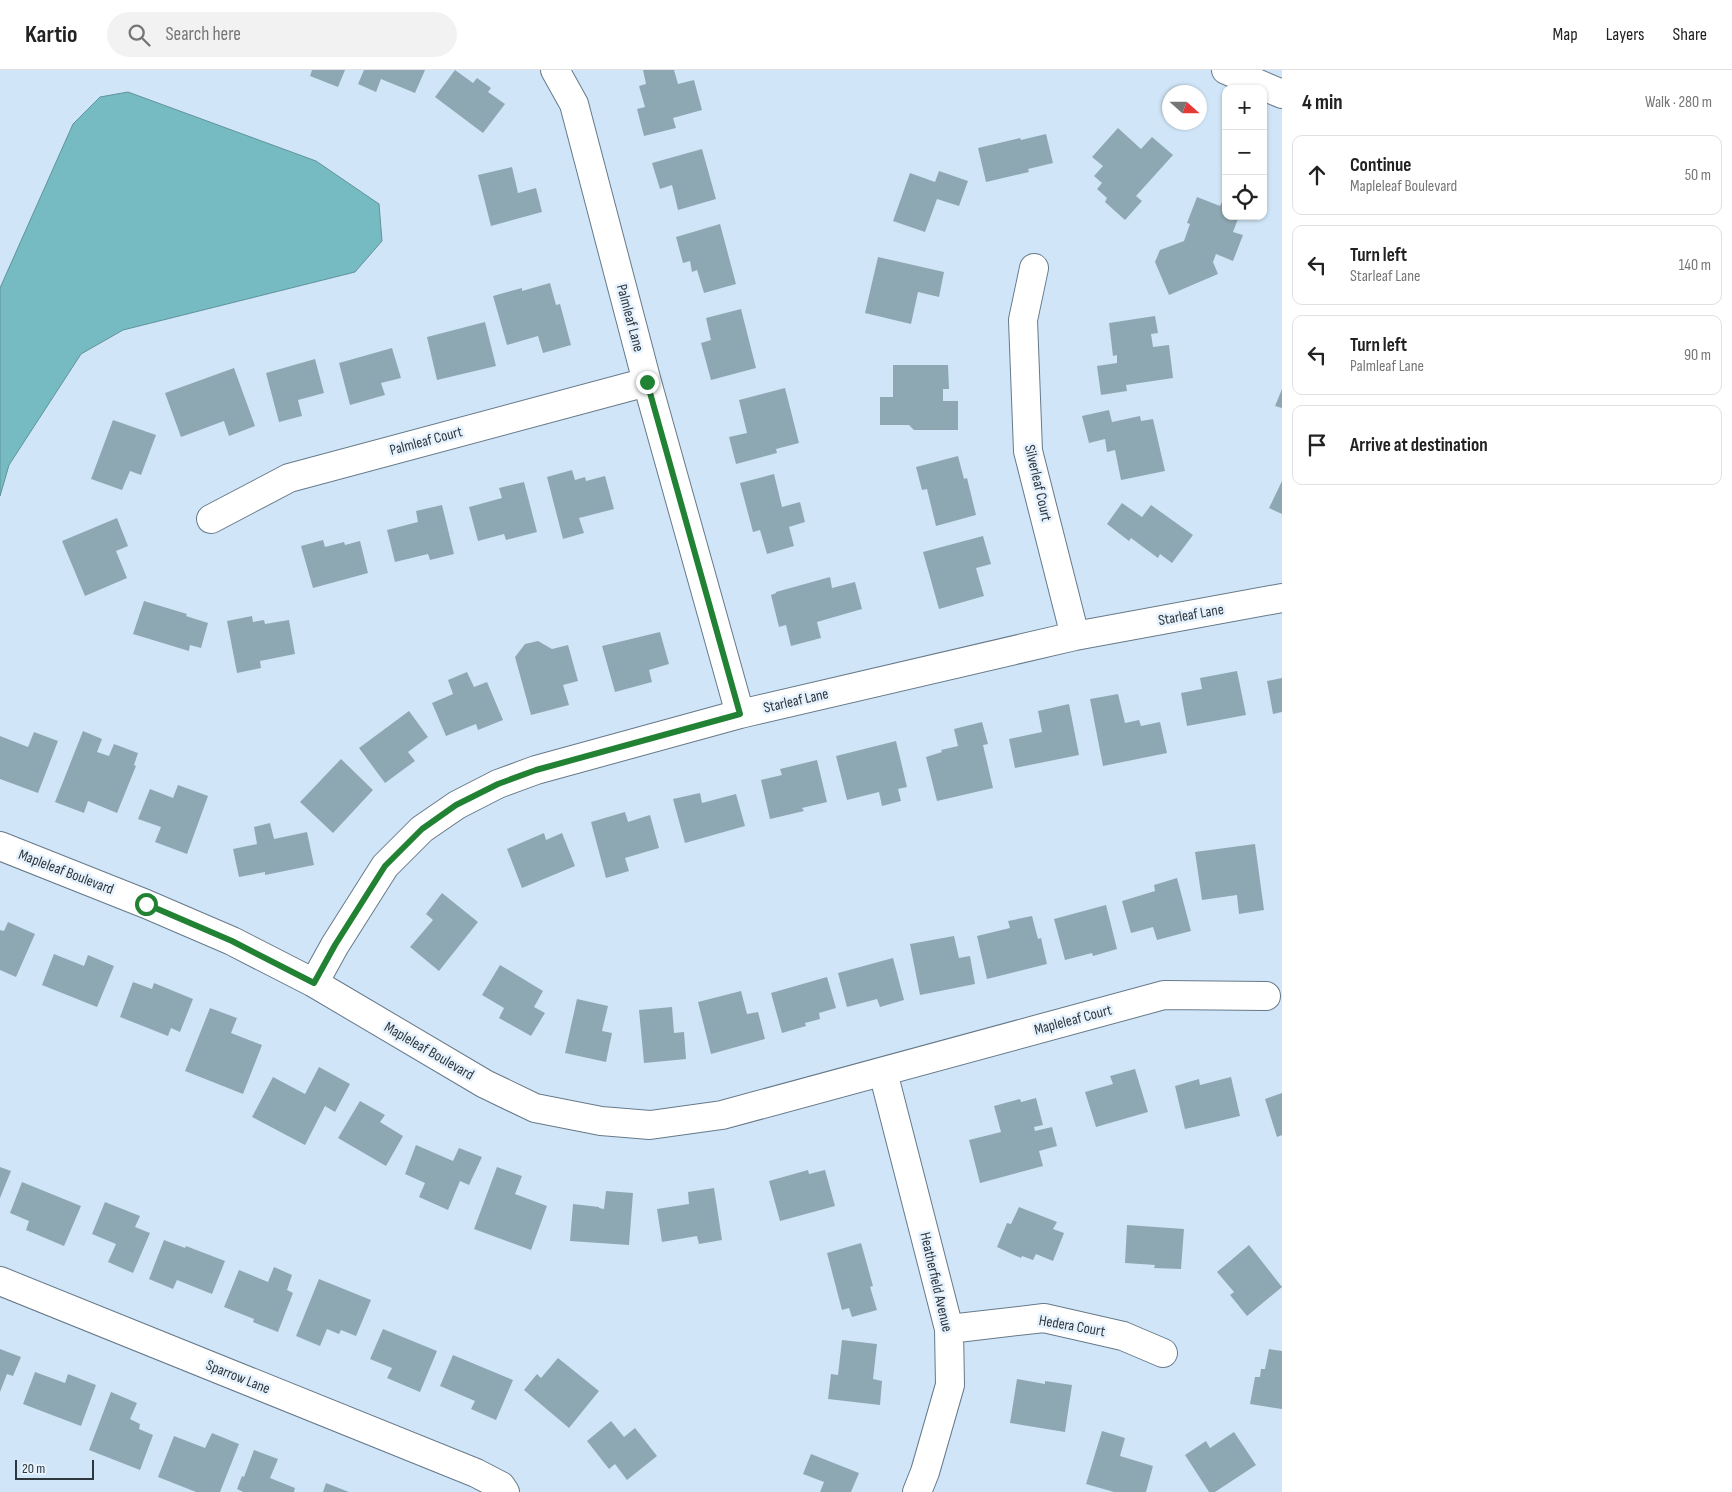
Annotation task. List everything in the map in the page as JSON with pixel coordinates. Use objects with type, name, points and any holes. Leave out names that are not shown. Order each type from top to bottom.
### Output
[{"type":"street","name":"Palmleaf Lane","points":[[555,70],[574,104],[647,382],[740,714]]},
{"type":"street","points":[[1226,70],[1282,94]]},
{"type":"street","name":"Silverleaf Court","points":[[1034,268],[1023,320],[1028,451],[1075,636]]},
{"type":"street","name":"Palmleaf Court","points":[[211,519],[289,478],[647,382]]},
{"type":"street","name":"Starleaf Lane","points":[[314,983],[335,945],[385,866],[422,829],[456,805],[498,784],[536,770],[740,714],[1075,636],[1282,598]]},
{"type":"street","name":"Mapleleaf Boulevard","points":[[0,846],[164,911],[232,941],[314,983],[485,1084],[535,1108],[601,1122],[650,1125],[722,1115],[883,1072]]},
{"type":"street","name":"Mapleleaf Court","points":[[883,1072],[1164,995],[1266,996]]},
{"type":"street","name":"Heatherfield Avenue","points":[[883,1072],[949,1329],[950,1385],[925,1472],[917,1492]]},
{"type":"street","name":"Sparrow Lane","points":[[0,1280],[476,1473],[501,1486],[505,1492]]},
{"type":"street","name":"Hedera Court","points":[[949,1329],[1044,1318],[1123,1336],[1163,1353]]},
{"type":"shaded area","points":[[128,92],[316,161],[379,204],[382,241],[355,272],[123,330],[81,354],[9,465],[0,496],[0,288],[73,124],[100,97]]},
{"type":"building","points":[[312,70],[345,70],[338,87],[310,76]]},
{"type":"building","points":[[364,70],[425,70],[415,93],[381,79],[376,92],[358,84]]},
{"type":"building","points":[[455,70],[473,83],[477,78],[491,88],[488,92],[505,104],[483,133],[435,97]]},
{"type":"building","points":[[643,70],[674,70],[678,84],[694,80],[702,110],[673,118],[676,128],[644,136],[637,109],[645,107],[639,86],[646,84]]},
{"type":"building","points":[[1118,128],[1141,149],[1152,137],[1173,155],[1136,196],[1142,201],[1125,220],[1105,202],[1107,198],[1097,189],[1102,183],[1094,176],[1103,166],[1092,157]]},
{"type":"building","points":[[1046,134],[1053,163],[1028,169],[1029,172],[986,182],[978,148]]},
{"type":"building","points":[[702,149],[716,199],[678,210],[672,185],[660,189],[652,163]]},
{"type":"building","points":[[512,167],[518,193],[536,188],[542,212],[491,226],[478,175]]},
{"type":"building","points":[[939,171],[968,181],[959,206],[937,199],[925,232],[893,221],[910,173],[935,182]]},
{"type":"building","points":[[1197,197],[1220,206],[1222,202],[1222,220],[1238,220],[1233,232],[1243,235],[1233,261],[1216,254],[1213,262],[1218,274],[1169,295],[1155,262],[1160,250],[1184,241],[1190,224],[1187,223]]},
{"type":"building","points":[[720,224],[736,284],[704,293],[697,270],[692,272],[690,261],[683,263],[676,237]]},
{"type":"building","points":[[878,257],[944,272],[939,297],[918,292],[911,324],[865,313]]},
{"type":"building","points":[[550,283],[556,305],[560,304],[571,345],[543,353],[538,336],[507,345],[493,296],[522,288],[522,291]]},
{"type":"building","points":[[741,309],[756,368],[711,380],[701,343],[711,340],[706,318]]},
{"type":"building","points":[[1155,316],[1158,333],[1151,334],[1153,347],[1169,345],[1173,378],[1126,385],[1127,391],[1101,395],[1097,366],[1117,363],[1117,355],[1113,356],[1109,323]]},
{"type":"building","points":[[485,322],[496,366],[437,380],[427,337]]},
{"type":"building","points":[[392,348],[401,378],[381,383],[385,395],[350,405],[339,363]]},
{"type":"building","points":[[315,359],[324,393],[298,400],[302,416],[279,422],[266,373]]},
{"type":"building","points":[[893,365],[948,365],[949,389],[943,389],[943,401],[958,401],[958,430],[914,430],[909,425],[880,425],[880,397],[893,397]]},
{"type":"building","points":[[234,368],[255,426],[229,436],[224,421],[181,437],[165,393]]},
{"type":"building","points":[[785,388],[799,443],[776,449],[777,453],[736,464],[729,437],[747,433],[739,400]]},
{"type":"building","points":[[1282,389],[1282,408],[1275,406]]},
{"type":"building","points":[[1109,410],[1112,422],[1140,416],[1141,421],[1153,419],[1165,471],[1121,480],[1115,450],[1107,452],[1105,439],[1089,443],[1082,416]]},
{"type":"building","points":[[113,420],[156,435],[141,475],[130,471],[122,490],[91,479]]},
{"type":"building","points":[[958,456],[964,479],[967,478],[976,515],[936,526],[927,489],[922,490],[916,467]]},
{"type":"building","points":[[572,470],[575,480],[585,477],[586,481],[605,476],[614,509],[579,518],[584,533],[563,539],[547,477]]},
{"type":"building","points":[[774,474],[782,507],[800,502],[805,522],[789,527],[794,546],[767,554],[760,530],[753,532],[740,483]]},
{"type":"building","points":[[1282,481],[1282,514],[1269,508]]},
{"type":"building","points":[[524,482],[537,532],[506,540],[504,534],[478,541],[469,507],[502,498],[499,488]]},
{"type":"building","points":[[1122,503],[1142,517],[1151,505],[1193,535],[1172,563],[1160,554],[1158,558],[1131,538],[1129,541],[1107,524]]},
{"type":"building","points":[[442,505],[454,554],[430,560],[428,554],[395,562],[387,530],[418,522],[416,511]]},
{"type":"building","points":[[117,518],[128,546],[116,551],[127,578],[85,596],[62,541]]},
{"type":"building","points":[[983,536],[991,564],[976,568],[984,596],[939,609],[923,552]]},
{"type":"building","points":[[323,540],[325,547],[344,542],[345,545],[360,541],[368,573],[313,588],[301,546]]},
{"type":"building","points":[[830,577],[832,588],[855,582],[862,609],[817,622],[821,638],[791,646],[786,625],[779,627],[771,595]]},
{"type":"building","points":[[144,601],[187,614],[186,616],[208,623],[201,648],[190,645],[189,651],[133,634]]},
{"type":"building","points":[[252,616],[253,622],[264,620],[265,624],[289,620],[295,654],[260,661],[261,668],[237,673],[227,621]]},
{"type":"building","points":[[660,632],[669,664],[649,670],[652,682],[615,692],[602,646]]},
{"type":"building","points":[[538,641],[552,649],[568,645],[578,681],[563,685],[569,705],[531,715],[515,657],[525,644]]},
{"type":"building","points":[[1237,671],[1246,715],[1187,726],[1181,693],[1202,689],[1200,678]]},
{"type":"building","points":[[467,672],[474,687],[487,682],[503,720],[478,730],[476,724],[446,736],[432,703],[453,694],[448,680]]},
{"type":"building","points":[[1282,678],[1282,712],[1273,714],[1267,681]]},
{"type":"building","points":[[1118,694],[1125,723],[1139,720],[1141,726],[1160,722],[1167,753],[1103,766],[1090,699]]},
{"type":"building","points":[[1069,704],[1079,755],[1015,768],[1009,739],[1042,732],[1038,711]]},
{"type":"building","points":[[409,711],[428,737],[408,752],[415,761],[385,783],[359,748]]},
{"type":"building","points":[[982,722],[988,744],[983,745],[993,788],[937,801],[926,757],[942,752],[941,750],[958,746],[954,729]]},
{"type":"building","points":[[83,731],[102,739],[97,752],[109,756],[114,744],[138,753],[134,765],[136,766],[117,813],[88,801],[84,813],[55,802]]},
{"type":"building","points":[[34,732],[58,741],[38,793],[0,779],[0,736],[28,747]]},
{"type":"building","points":[[896,741],[907,787],[898,789],[901,801],[882,806],[879,792],[847,800],[836,756]]},
{"type":"building","points":[[341,759],[373,790],[333,833],[300,802]]},
{"type":"building","points":[[817,760],[827,802],[802,808],[804,811],[770,819],[761,780],[782,775],[780,769]]},
{"type":"building","points":[[178,785],[208,796],[187,854],[155,842],[161,827],[138,819],[150,789],[173,798]]},
{"type":"building","points":[[700,793],[702,803],[736,794],[745,826],[685,843],[673,799]]},
{"type":"building","points":[[625,812],[628,822],[650,815],[659,848],[625,858],[629,871],[606,878],[591,822]]},
{"type":"building","points":[[270,823],[274,839],[307,832],[314,865],[265,875],[265,872],[239,877],[233,849],[257,844],[254,827]]},
{"type":"building","points":[[544,833],[546,840],[562,833],[575,866],[522,888],[507,849]]},
{"type":"building","points":[[1255,844],[1264,910],[1239,914],[1237,895],[1202,900],[1195,852]]},
{"type":"building","points":[[1177,878],[1191,931],[1157,940],[1153,927],[1131,933],[1122,901],[1155,891],[1154,885]]},
{"type":"building","points":[[442,893],[478,922],[439,971],[410,947],[433,920],[426,914]]},
{"type":"building","points":[[1106,905],[1117,949],[1093,956],[1092,953],[1065,960],[1054,919]]},
{"type":"building","points":[[1032,916],[1038,939],[1041,938],[1047,964],[987,979],[977,936],[1010,928],[1008,921]]},
{"type":"building","points":[[8,922],[35,934],[16,977],[0,970],[0,930],[4,931]]},
{"type":"building","points":[[954,936],[959,958],[970,956],[975,984],[920,995],[910,944]]},
{"type":"building","points":[[54,954],[84,966],[88,955],[114,966],[97,1007],[42,985]]},
{"type":"building","points":[[893,958],[904,1000],[880,1007],[877,999],[847,1007],[838,973]]},
{"type":"building","points":[[500,965],[543,991],[534,1007],[545,1013],[531,1036],[499,1018],[504,1008],[482,995]]},
{"type":"building","points":[[827,977],[836,1008],[819,1013],[820,1019],[805,1023],[806,1026],[782,1033],[771,993]]},
{"type":"building","points":[[133,982],[152,989],[154,983],[193,999],[180,1032],[171,1028],[168,1036],[120,1017]]},
{"type":"building","points":[[741,991],[747,1014],[758,1012],[765,1039],[711,1054],[698,1002]]},
{"type":"building","points":[[577,999],[608,1006],[602,1031],[612,1033],[606,1062],[565,1053]]},
{"type":"building","points":[[672,1007],[674,1033],[684,1032],[686,1059],[644,1063],[639,1010]]},
{"type":"building","points":[[210,1008],[237,1018],[231,1033],[262,1045],[243,1094],[185,1071]]},
{"type":"building","points":[[319,1067],[350,1084],[335,1112],[325,1106],[305,1145],[252,1117],[273,1077],[305,1094]]},
{"type":"building","points":[[1135,1069],[1148,1112],[1096,1127],[1085,1092],[1113,1084],[1110,1076]]},
{"type":"building","points":[[1231,1077],[1240,1116],[1185,1129],[1175,1086],[1199,1079],[1200,1085]]},
{"type":"building","points":[[1282,1093],[1282,1135],[1277,1137],[1265,1099]]},
{"type":"building","points":[[1036,1098],[1043,1125],[1034,1127],[1035,1131],[1052,1127],[1057,1146],[1039,1151],[1043,1166],[980,1183],[969,1140],[1001,1132],[994,1106],[1020,1099],[1021,1102]]},
{"type":"building","points":[[360,1101],[385,1115],[380,1122],[403,1136],[386,1166],[338,1138]]},
{"type":"building","points":[[416,1145],[453,1161],[459,1148],[482,1157],[469,1185],[460,1181],[448,1210],[419,1197],[425,1183],[405,1174]]},
{"type":"building","points":[[0,1167],[11,1171],[0,1198]]},
{"type":"building","points":[[497,1167],[522,1176],[515,1194],[547,1206],[531,1250],[474,1229]]},
{"type":"building","points":[[808,1170],[809,1174],[825,1170],[835,1206],[780,1221],[769,1181]]},
{"type":"building","points":[[22,1182],[81,1206],[64,1246],[26,1230],[29,1221],[10,1213]]},
{"type":"building","points":[[714,1188],[722,1240],[699,1244],[697,1236],[662,1242],[657,1209],[689,1204],[688,1192]]},
{"type":"building","points":[[606,1191],[633,1193],[629,1245],[570,1241],[573,1204],[604,1209]]},
{"type":"building","points":[[105,1202],[140,1216],[135,1227],[150,1233],[133,1273],[108,1262],[116,1244],[92,1234]]},
{"type":"building","points":[[1019,1207],[1057,1222],[1053,1229],[1064,1233],[1053,1261],[1036,1254],[1033,1260],[1022,1256],[1021,1258],[997,1247],[1007,1223],[1011,1224]]},
{"type":"building","points":[[1127,1225],[1184,1229],[1181,1269],[1154,1268],[1155,1265],[1125,1263]]},
{"type":"building","points":[[164,1240],[225,1261],[212,1294],[177,1280],[173,1289],[149,1279]]},
{"type":"building","points":[[861,1243],[873,1286],[870,1287],[877,1310],[852,1317],[849,1308],[842,1310],[827,1253]]},
{"type":"building","points":[[1249,1245],[1282,1287],[1247,1316],[1230,1295],[1234,1292],[1217,1272]]},
{"type":"building","points":[[274,1267],[292,1275],[287,1290],[293,1293],[278,1332],[253,1322],[254,1319],[224,1307],[239,1270],[268,1282]]},
{"type":"building","points":[[319,1279],[371,1300],[356,1336],[341,1330],[339,1334],[327,1329],[320,1346],[296,1336]]},
{"type":"building","points":[[383,1329],[437,1351],[420,1392],[387,1378],[392,1368],[370,1359]]},
{"type":"building","points":[[842,1340],[877,1344],[873,1379],[882,1381],[880,1405],[828,1399],[831,1374],[838,1375]]},
{"type":"building","points":[[0,1349],[21,1357],[13,1376],[7,1374],[0,1392]]},
{"type":"building","points":[[1269,1349],[1282,1351],[1282,1409],[1250,1404],[1255,1377],[1260,1377],[1261,1369],[1265,1369]]},
{"type":"building","points":[[453,1355],[513,1380],[496,1420],[471,1409],[475,1401],[440,1386]]},
{"type":"building","points":[[558,1358],[599,1391],[569,1428],[524,1390],[537,1374],[541,1378]]},
{"type":"building","points":[[35,1372],[65,1383],[68,1374],[96,1385],[81,1426],[23,1404]]},
{"type":"building","points":[[1017,1379],[1045,1384],[1045,1381],[1072,1385],[1065,1432],[1010,1423]]},
{"type":"building","points":[[111,1392],[137,1403],[130,1419],[140,1424],[139,1429],[153,1435],[140,1470],[89,1450]]},
{"type":"building","points":[[611,1421],[624,1437],[635,1428],[657,1456],[627,1480],[615,1464],[609,1469],[587,1441]]},
{"type":"building","points":[[1102,1431],[1125,1438],[1120,1456],[1153,1466],[1146,1492],[1114,1492],[1086,1484]]},
{"type":"building","points":[[1234,1432],[1256,1465],[1215,1492],[1209,1492],[1185,1455],[1206,1441],[1210,1448]]},
{"type":"building","points":[[212,1433],[239,1444],[220,1492],[196,1492],[158,1477],[174,1436],[205,1448]]},
{"type":"building","points":[[254,1450],[278,1459],[270,1478],[295,1488],[294,1492],[243,1492],[237,1489],[242,1476],[244,1477]]},
{"type":"building","points":[[811,1454],[859,1473],[851,1492],[820,1492],[824,1482],[803,1474]]},
{"type":"building","points":[[326,1483],[349,1492],[323,1492]]},
{"type":"route","points":[[146,904],[232,941],[314,983],[335,945],[385,866],[422,829],[456,805],[498,784],[536,770],[740,714],[647,382]]}]
